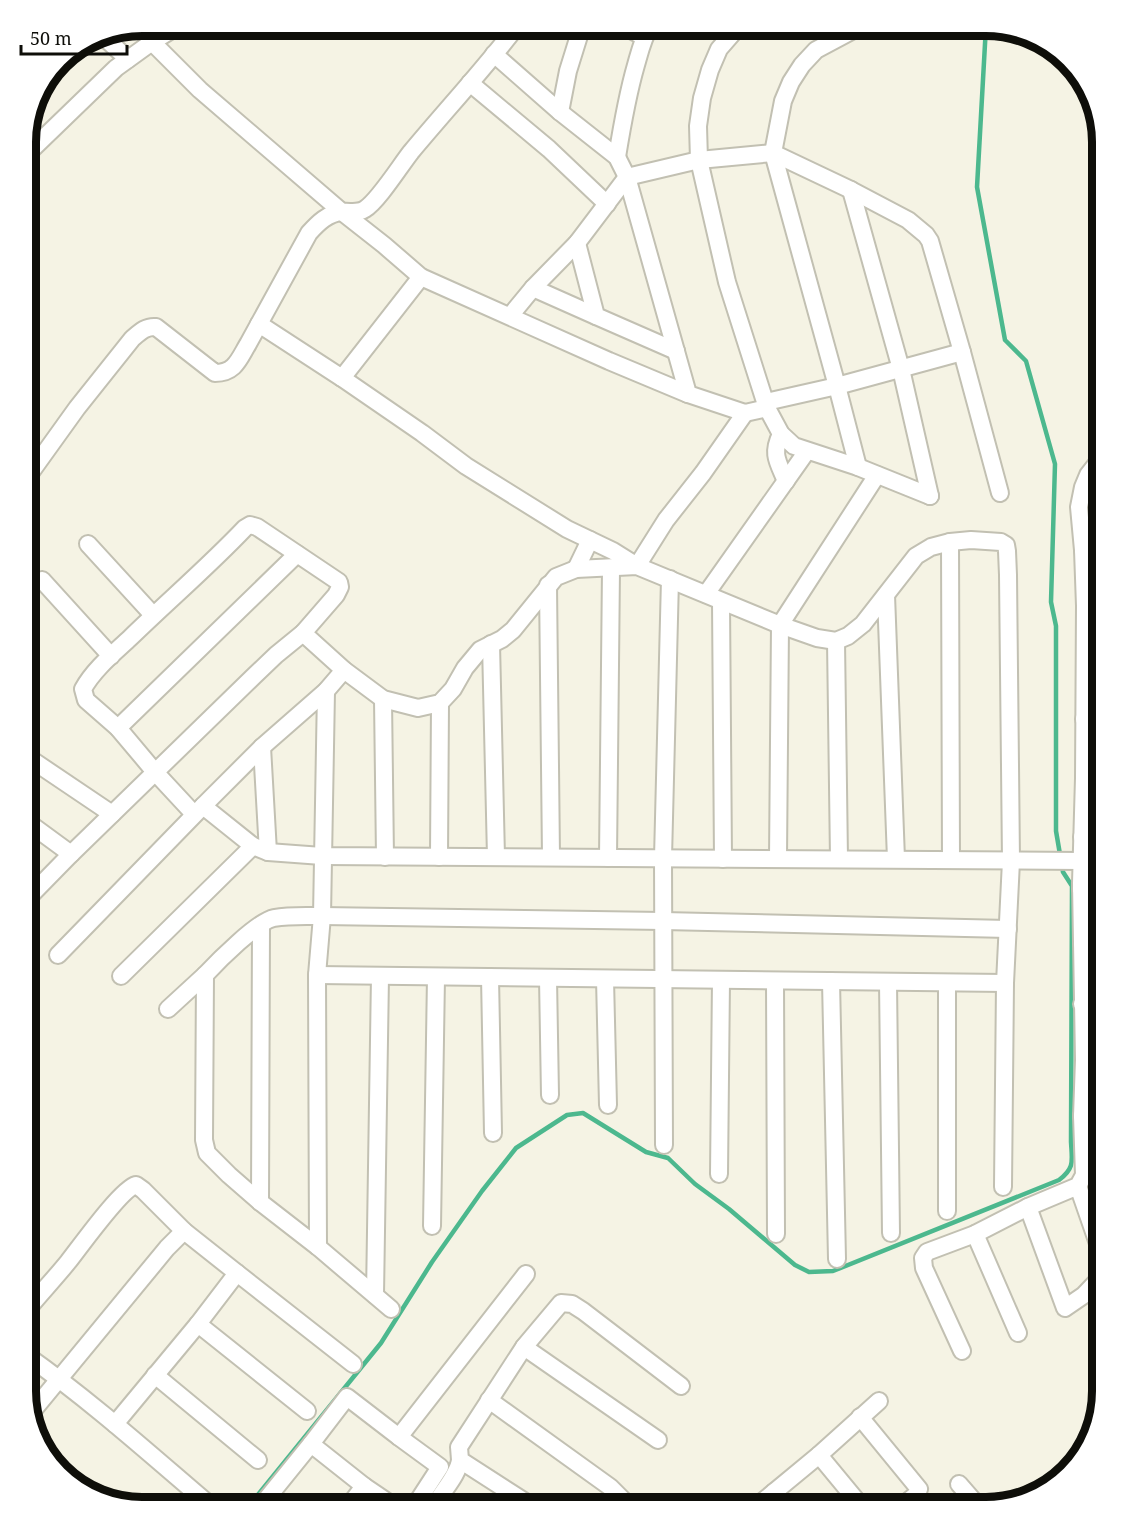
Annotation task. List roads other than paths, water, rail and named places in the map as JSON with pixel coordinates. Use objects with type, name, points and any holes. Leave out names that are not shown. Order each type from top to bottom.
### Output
[{"type":"street","points":[[36,145],[116,68],[162,36]]},
{"type":"street","points":[[36,465],[77,408],[132,339],[143,329],[150,326],[156,327],[215,373],[230,370],[259,324],[309,233],[330,215],[365,209],[509,36]]},
{"type":"street","points":[[560,112],[568,71],[579,36]]},
{"type":"street","points":[[617,157],[626,105],[646,36]]},
{"type":"street","points":[[730,36],[718,49],[702,98],[698,126],[699,160],[727,282],[766,405],[781,434],[794,446],[858,467],[930,496],[901,369],[851,190]]},
{"type":"street","points":[[842,36],[816,50],[802,65],[783,101],[773,153],[858,467]]},
{"type":"street","points":[[109,42],[129,59]]},
{"type":"street","points":[[152,42],[200,90],[421,277],[609,361],[688,394],[745,413]]},
{"type":"street","points":[[494,54],[560,112],[617,157],[627,177],[688,394]]},
{"type":"street","points":[[470,83],[549,149],[607,204]]},
{"type":"street","points":[[510,316],[533,288],[577,243],[627,177],[699,160],[773,153],[908,220],[926,235],[930,241],[962,352],[1000,493]]},
{"type":"street","points":[[577,243],[596,316]]},
{"type":"street","points":[[342,378],[421,277]]},
{"type":"street","points":[[533,288],[676,351]]},
{"type":"street","points":[[259,324],[342,378],[466,466],[567,529],[613,551],[637,566],[817,638],[836,640],[848,636],[863,624],[916,556],[931,547],[972,540],[1001,542],[1005,545],[1007,550],[1011,861],[1005,983],[1003,1187]]},
{"type":"street","points":[[637,566],[666,520],[703,474],[745,413],[766,405],[962,352]]},
{"type":"street","points":[[781,434],[776,444],[775,455],[786,481]]},
{"type":"street","points":[[723,859],[714,598],[807,451]]},
{"type":"street","points":[[1068,861],[1082,837],[1085,606],[1079,507],[1083,487],[1092,470]]},
{"type":"street","points":[[778,859],[780,625],[877,475]]},
{"type":"street","points":[[36,886],[156,772],[261,669],[303,633],[336,595],[340,587],[339,582],[257,526],[250,525],[111,656],[83,689],[86,700],[118,728],[156,772],[199,810],[260,849],[322,856],[385,857],[1068,861]]},
{"type":"street","points":[[576,569],[590,540]]},
{"type":"street","points":[[950,542],[951,860]]},
{"type":"street","points":[[88,544],[153,615]]},
{"type":"street","points":[[1083,550],[1092,550]]},
{"type":"street","points":[[118,728],[297,554]]},
{"type":"street","points":[[303,633],[344,670],[383,699],[418,708],[440,703],[453,689],[480,650],[502,639],[513,630],[556,577],[576,569],[637,566]]},
{"type":"street","points":[[608,858],[611,569]]},
{"type":"street","points":[[663,1145],[663,858],[670,579]]},
{"type":"street","points":[[42,580],[111,656]]},
{"type":"street","points":[[548,585],[551,857]]},
{"type":"street","points":[[886,595],[896,859]]},
{"type":"street","points":[[1085,606],[1092,606]]},
{"type":"street","points":[[836,640],[839,859]]},
{"type":"street","points":[[491,644],[496,858]]},
{"type":"street","points":[[1085,664],[1092,664]]},
{"type":"street","points":[[58,955],[262,747],[326,691],[344,670]]},
{"type":"street","points":[[318,1247],[317,975],[322,915],[326,691]]},
{"type":"street","points":[[383,699],[385,857]]},
{"type":"street","points":[[439,857],[440,703]]},
{"type":"street","points":[[1084,719],[1092,719]]},
{"type":"street","points":[[121,976],[260,849],[262,747]]},
{"type":"street","points":[[36,763],[112,814]]},
{"type":"street","points":[[1084,778],[1092,778]]},
{"type":"street","points":[[36,828],[71,854]]},
{"type":"street","points":[[1082,837],[1092,837]]},
{"type":"street","points":[[1068,861],[1081,889],[1084,1060],[1081,1180],[1092,1219]]},
{"type":"street","points":[[1081,889],[1092,890]]},
{"type":"street","points":[[168,1009],[222,958],[261,925],[273,918],[322,915],[1008,928]]},
{"type":"street","points":[[260,1202],[261,925]]},
{"type":"street","points":[[1082,943],[1092,943]]},
{"type":"street","points":[[205,975],[204,1140],[207,1153],[260,1202],[318,1247],[391,1309]]},
{"type":"street","points":[[317,975],[1005,983]]},
{"type":"street","points":[[375,1295],[380,976]]},
{"type":"street","points":[[432,1226],[436,977]]},
{"type":"street","points":[[490,977],[492,1133]]},
{"type":"street","points":[[548,978],[550,1095]]},
{"type":"street","points":[[605,979],[609,1105]]},
{"type":"street","points":[[719,1174],[721,980]]},
{"type":"street","points":[[775,981],[776,1234]]},
{"type":"street","points":[[831,981],[837,1259]]},
{"type":"street","points":[[888,982],[891,1233]]},
{"type":"street","points":[[947,982],[947,1211]]},
{"type":"street","points":[[1082,1004],[1092,1004]]},
{"type":"street","points":[[1084,1060],[1092,1060]]},
{"type":"street","points":[[1082,1116],[1092,1116]]},
{"type":"street","points":[[962,1351],[924,1268],[923,1258],[927,1252],[975,1234],[1081,1180],[1092,1177]]},
{"type":"street","points":[[36,1300],[106,1214],[131,1186],[136,1185],[184,1231],[353,1364]]},
{"type":"street","points":[[1028,1207],[1065,1308],[1092,1287]]},
{"type":"street","points":[[37,1405],[167,1248],[184,1231]]},
{"type":"street","points":[[975,1234],[1018,1334]]},
{"type":"street","points":[[115,1424],[237,1273]]},
{"type":"street","points":[[399,1437],[526,1274]]},
{"type":"street","points":[[438,1497],[459,1467],[459,1447],[462,1440],[524,1347],[561,1303],[572,1304],[583,1311],[681,1386]]},
{"type":"street","points":[[198,1324],[307,1412]]},
{"type":"street","points":[[524,1347],[657,1440]]},
{"type":"street","points":[[36,1362],[115,1424],[200,1497]]},
{"type":"street","points":[[155,1375],[258,1460]]},
{"type":"street","points":[[268,1497],[347,1397],[440,1467],[420,1497]]},
{"type":"street","points":[[489,1400],[610,1487],[620,1497]]},
{"type":"street","points":[[768,1497],[879,1401]]},
{"type":"street","points":[[860,1417],[919,1489],[914,1497]]},
{"type":"street","points":[[311,1444],[380,1497]]},
{"type":"street","points":[[819,1455],[853,1497]]},
{"type":"street","points":[[460,1460],[518,1497]]},
{"type":"street","points":[[959,1484],[970,1497]]},
{"type":"street","points":[[356,1497],[364,1486]]},
{"type":"street","points":[[774,1492],[778,1497]]},
{"type":"waterway","points":[[256,1497],[381,1343],[432,1262],[482,1191],[516,1148],[567,1115],[583,1113],[646,1152],[668,1158],[695,1184],[729,1209],[795,1265],[809,1272],[833,1271],[1059,1180],[1070,1168],[1072,1159],[1072,886],[1063,872],[1056,831],[1056,626],[1051,602],[1055,464],[1026,361],[1005,340],[977,187],[985,36]]}]
